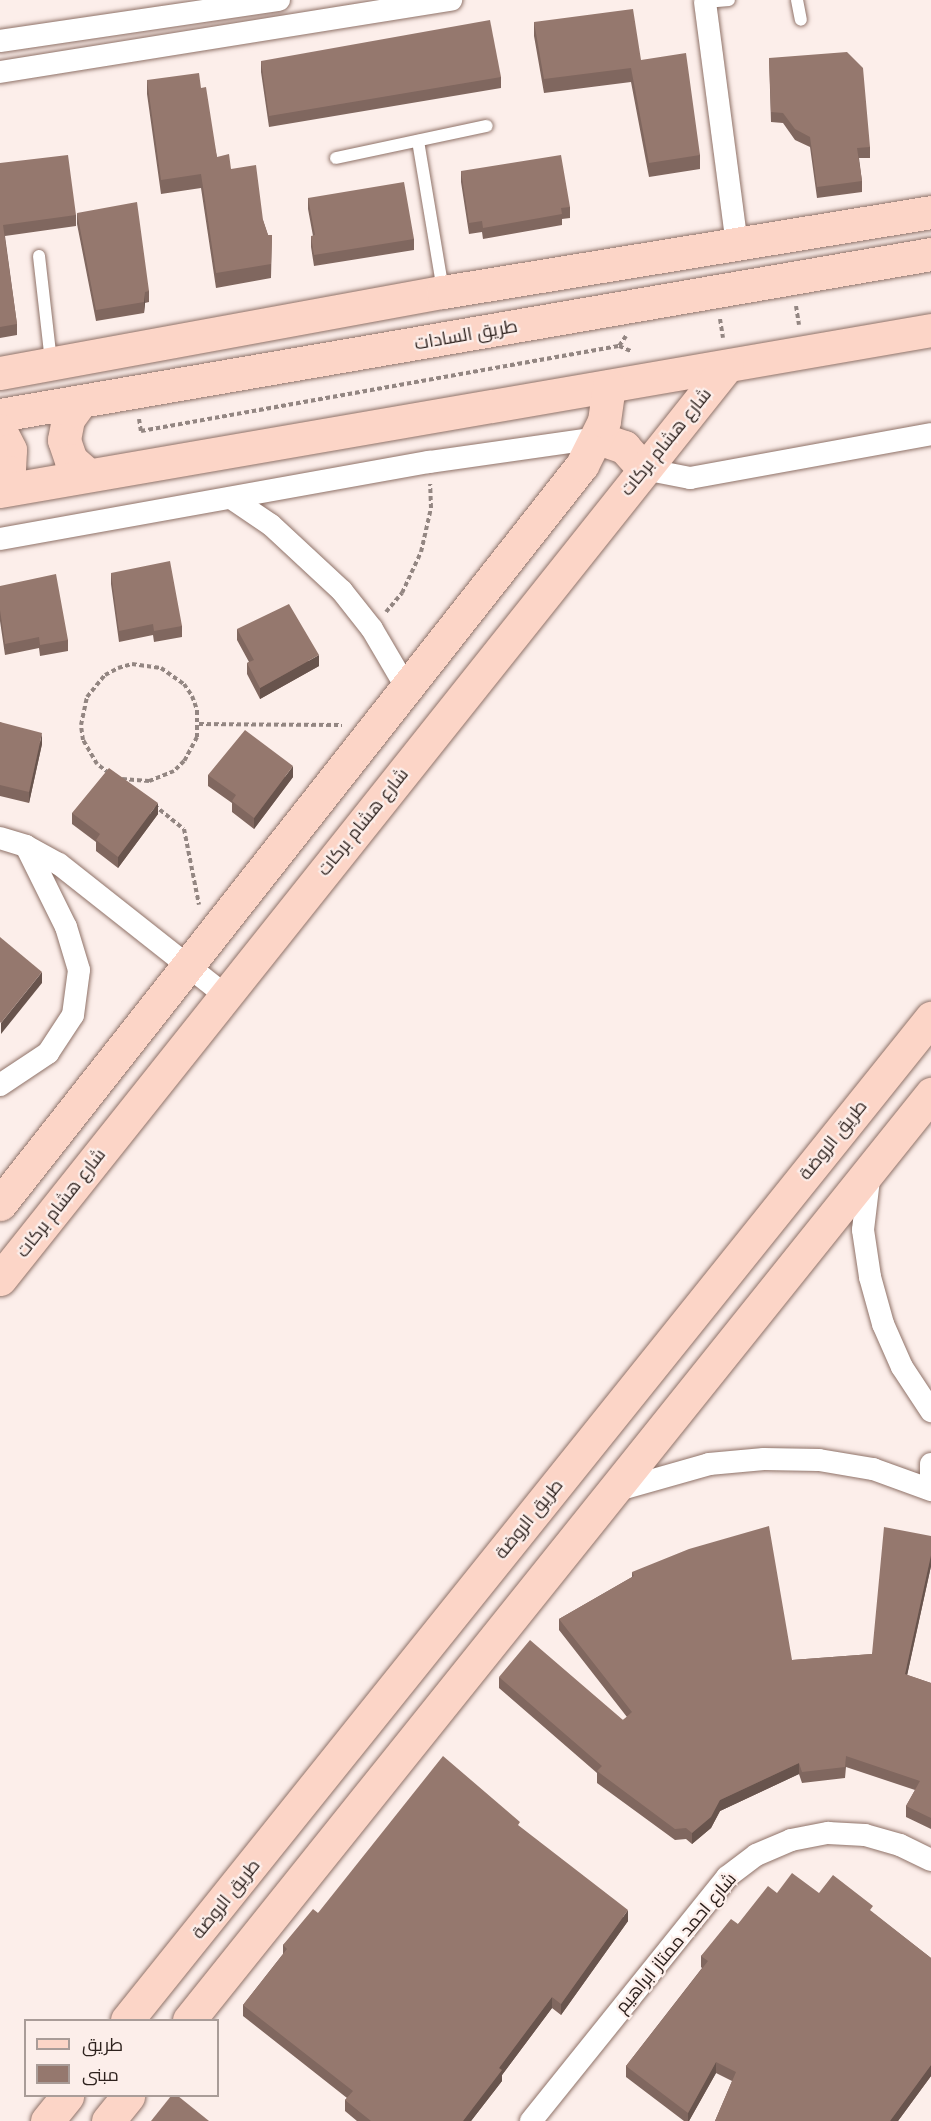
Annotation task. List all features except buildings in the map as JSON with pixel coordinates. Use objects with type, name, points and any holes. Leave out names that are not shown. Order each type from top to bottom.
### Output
[{"type":"street","points":[[0,41],[279,0]]},
{"type":"street","points":[[0,72],[338,9],[451,0]]},
{"type":"street","points":[[705,2],[737,244]]},
{"type":"street","points":[[0,373],[443,292],[931,212]]},
{"type":"street","name":"طريق السادات","points":[[0,415],[570,317],[715,308],[794,278],[931,254]]},
{"type":"street","points":[[565,272],[570,317]]},
{"type":"street","points":[[0,489],[609,386],[724,346],[800,334],[931,330]]},
{"type":"street","name":"شارع هشام بركات","points":[[0,1279],[644,469],[724,346]]},
{"type":"street","points":[[0,1204],[582,465],[598,438],[609,386]]},
{"type":"street","points":[[81,401],[68,419],[64,440],[71,460],[88,475]]},
{"type":"street","points":[[0,430],[10,450],[9,472],[0,489]]},
{"type":"street","points":[[0,539],[429,462],[598,438],[624,447],[644,469],[690,478],[931,434]]},
{"type":"street","points":[[231,498],[308,556],[372,629],[406,687]]},
{"type":"street","points":[[0,838],[26,846],[59,864],[198,955],[225,995]]},
{"type":"street","points":[[0,1085],[48,1053],[73,1015],[79,970],[66,927],[26,846]]},
{"type":"street","name":"طريق الروضة","points":[[128,2019],[931,1018]]},
{"type":"street","points":[[190,2019],[931,1094]]},
{"type":"street","points":[[870,1171],[863,1230],[870,1278],[883,1324],[902,1367],[931,1411]]},
{"type":"street","points":[[610,1492],[710,1464],[764,1459],[819,1460],[873,1469],[931,1490]]},
{"type":"street","points":[[931,1464],[931,1481]]},
{"type":"street","name":"شارع احمد ممتاز ابراهيم","points":[[531,2121],[727,1877],[756,1855],[791,1840],[828,1833],[865,1835],[900,1845],[931,1860]]},
{"type":"street","points":[[179,1958],[196,1975],[218,1984]]},
{"type":"street","points":[[47,2121],[66,2097]]},
{"type":"street","points":[[108,2121],[127,2097]]},
{"type":"lane","points":[[705,2],[729,0]]},
{"type":"lane","points":[[797,0],[801,20]]},
{"type":"lane","points":[[336,158],[487,126]]},
{"type":"lane","points":[[418,141],[443,292]]},
{"type":"lane","points":[[39,256],[51,364]]},
{"type":"path","points":[[794,278],[800,334]]},
{"type":"path","points":[[715,308],[724,346]]},
{"type":"path","points":[[619,346],[631,332]]},
{"type":"path","points":[[134,392],[141,431],[619,346],[640,352]]},
{"type":"path","points":[[372,629],[402,593],[421,552],[431,508],[429,462]]},
{"type":"path","points":[[122,779],[149,781],[174,771],[192,750],[199,724],[192,696],[167,671],[132,664],[105,675],[87,697],[81,725],[83,740],[97,764],[131,786]]},
{"type":"path","points":[[199,724],[378,725]]},
{"type":"path","points":[[148,800],[184,829],[198,955]]}]
